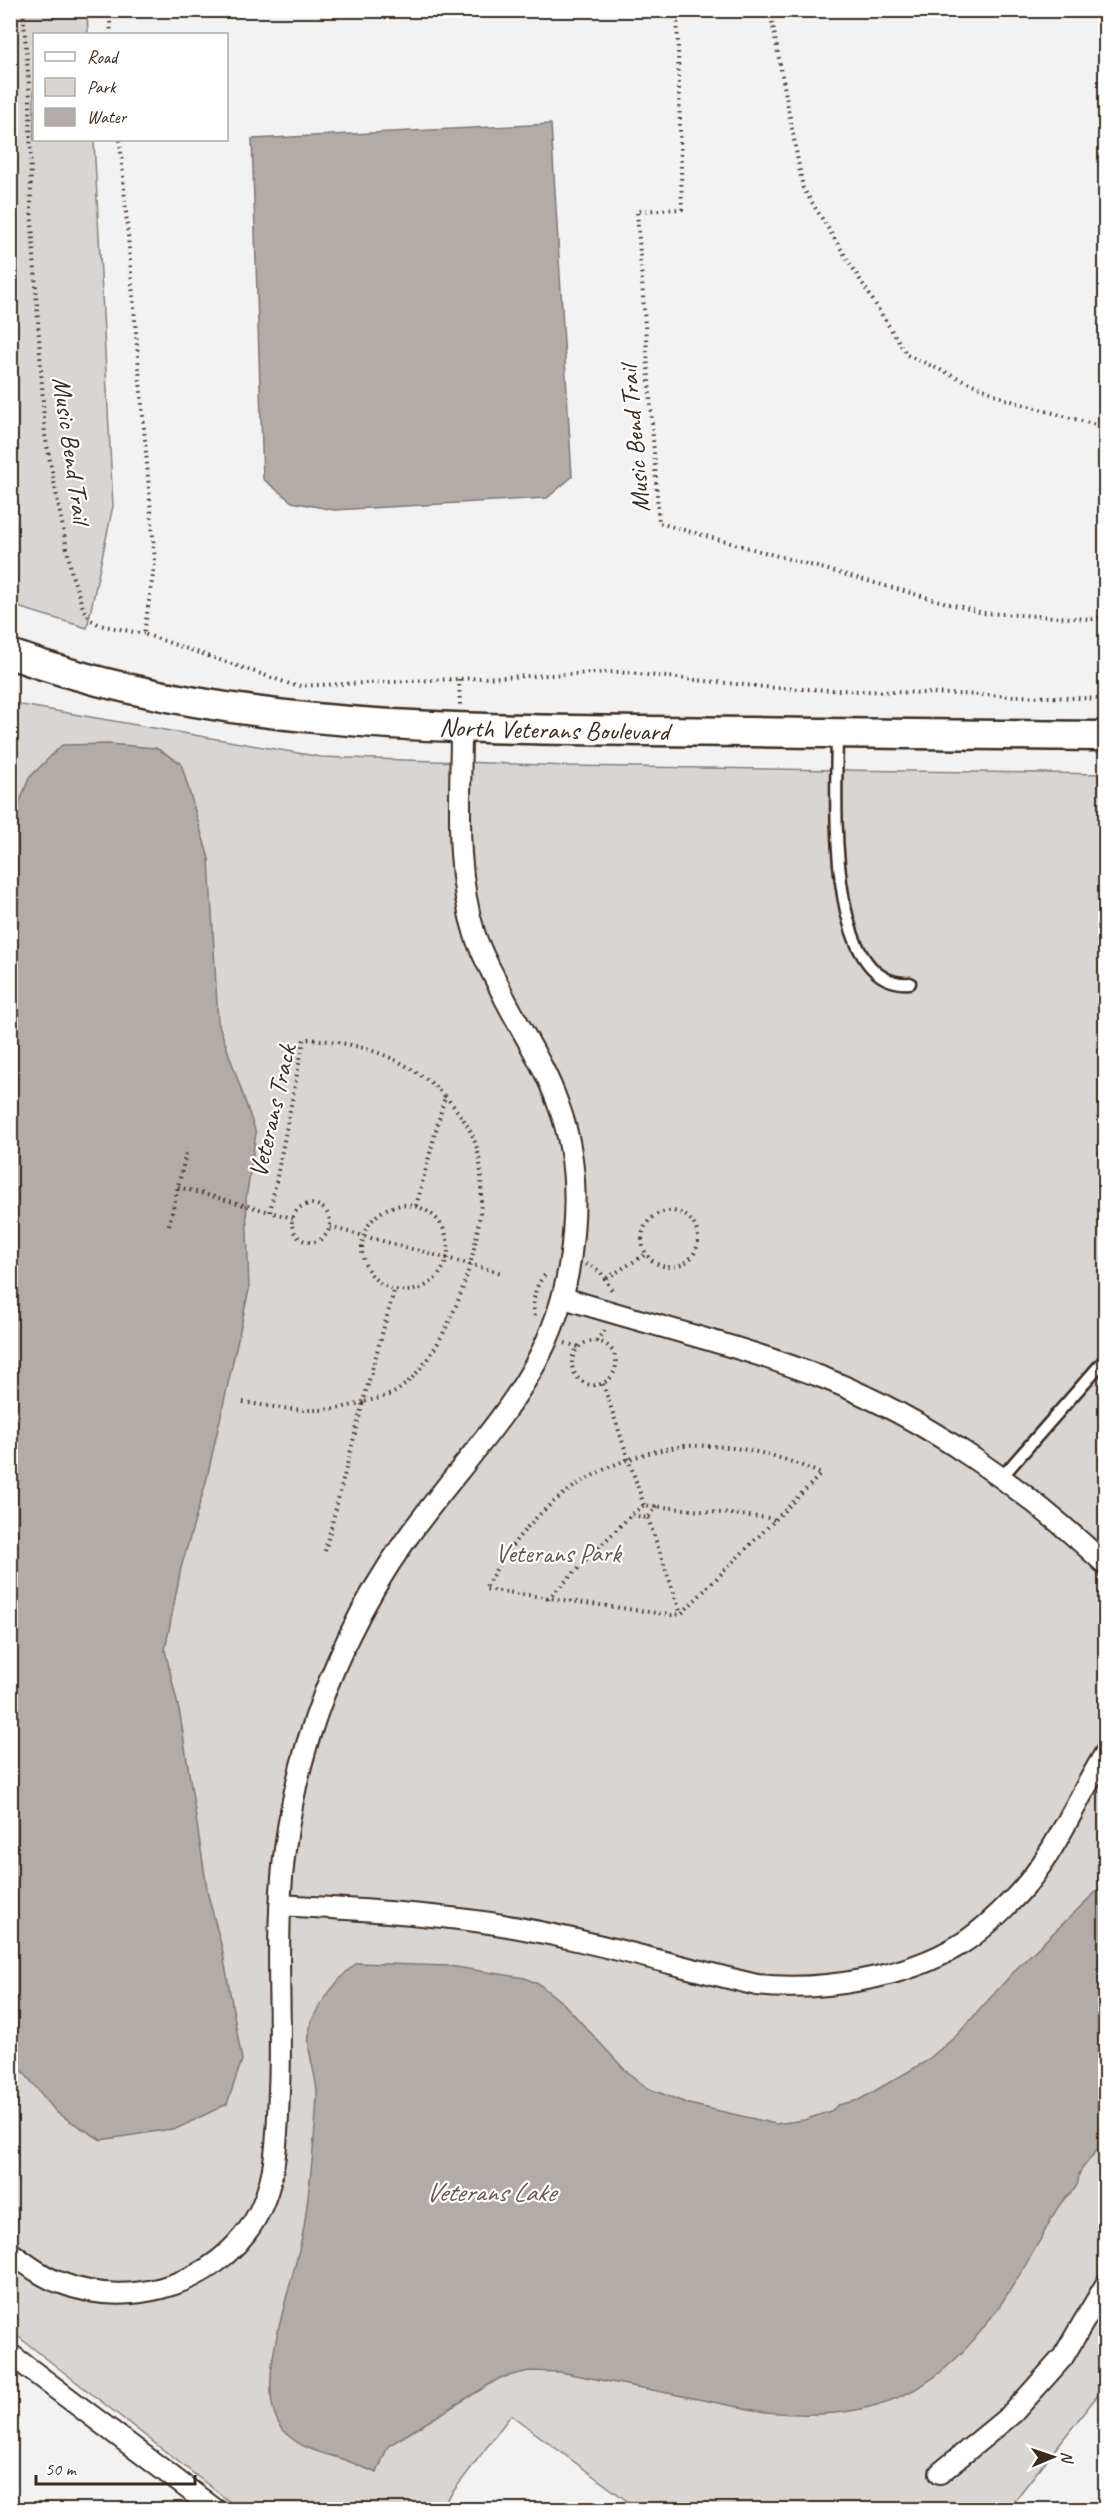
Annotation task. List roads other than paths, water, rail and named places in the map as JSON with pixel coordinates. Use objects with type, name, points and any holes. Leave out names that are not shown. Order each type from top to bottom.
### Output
[{"type":"street","name":"North Veterans Boulevard","points":[[10,654],[71,673],[191,702],[333,721],[461,729],[1106,736]]},
{"type":"street","points":[[10,2252],[58,2282],[88,2290],[118,2294],[146,2292],[176,2284],[201,2272],[226,2255],[248,2231],[263,2204],[277,2145],[282,2039],[280,1905],[295,1790],[320,1704],[339,1658],[386,1568],[521,1390],[550,1337],[564,1298],[575,1211],[573,1160],[558,1102],[484,956],[470,917],[461,862],[461,729]]},
{"type":"street","points":[[564,1298],[715,1342],[824,1378],[902,1417],[1000,1479],[1083,1544],[1106,1565]]},
{"type":"street","points":[[280,1905],[409,1913],[491,1923],[585,1942],[757,1985],[780,1988],[807,1987],[878,1976],[905,1969],[960,1944],[1020,1892],[1038,1868],[1106,1752]]},
{"type":"street","points":[[940,2473],[1013,2413],[1063,2357],[1106,2284]]},
{"type":"street","points":[[10,2354],[216,2510]]},
{"type":"lane","points":[[837,733],[838,854],[848,916],[866,962],[877,975],[888,982],[910,983]]},
{"type":"lane","points":[[1000,1479],[1106,1358]]},
{"type":"water","points":[[551,124],[572,477],[547,498],[334,510],[292,502],[263,479],[252,139]]},
{"type":"water","points":[[108,744],[156,748],[181,763],[209,859],[218,1022],[256,1133],[246,1199],[249,1290],[206,1482],[181,1568],[165,1650],[180,1715],[208,1895],[222,1948],[242,2060],[227,2104],[178,2128],[101,2140],[57,2113],[11,2057],[10,827],[29,778],[62,745]]},
{"type":"water","name":"Veterans Lake","points":[[1105,1877],[1105,2140],[1080,2172],[1076,2187],[1057,2208],[1013,2285],[988,2322],[961,2353],[932,2378],[899,2397],[861,2409],[817,2414],[764,2412],[560,2372],[529,2371],[500,2378],[388,2446],[377,2473],[304,2446],[283,2430],[272,2403],[271,2380],[279,2327],[300,2248],[310,2178],[317,2095],[309,2051],[309,2033],[314,2016],[324,1999],[344,1974],[357,1963],[449,1966],[525,1978],[540,1985],[564,2004],[625,2070],[647,2088],[689,2104],[776,2124],[804,2120],[831,2111],[838,2105],[859,2100],[925,2062],[956,2036],[1019,1966],[1101,1887]]},
{"type":"park label","name":"Veterans Park","points":[[558,1553]]}]
